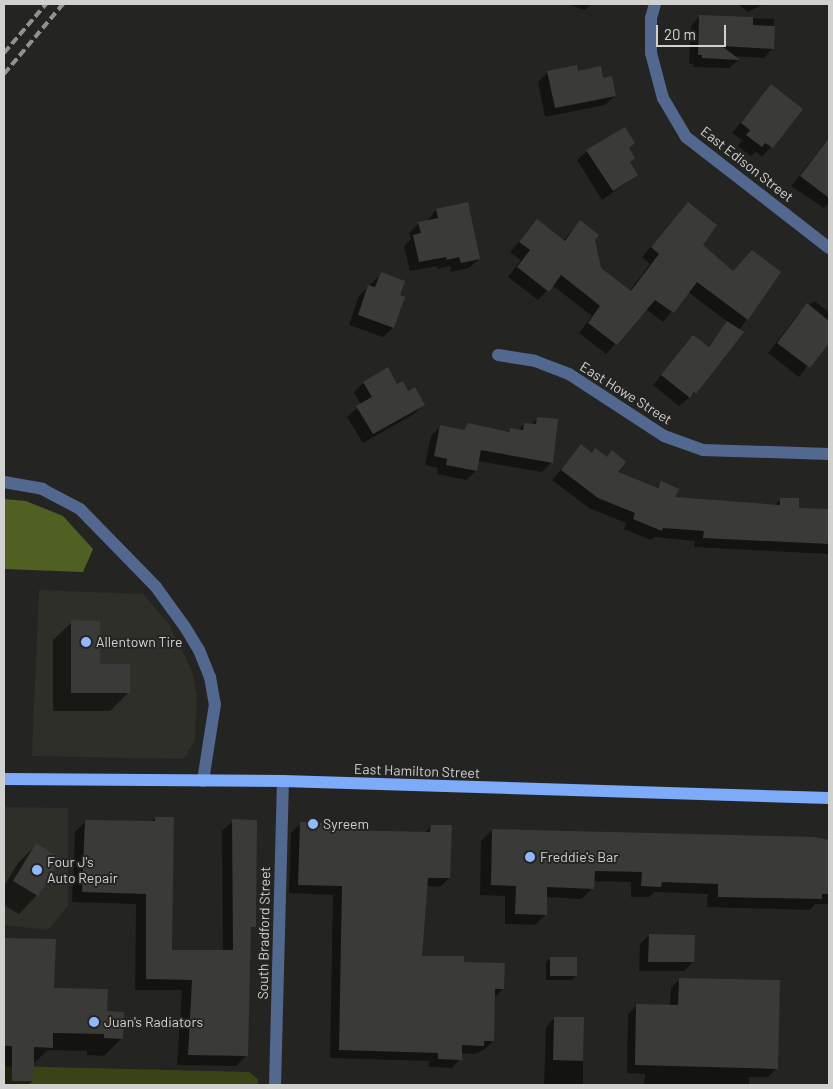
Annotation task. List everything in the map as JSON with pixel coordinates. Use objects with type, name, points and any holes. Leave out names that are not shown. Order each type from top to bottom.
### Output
[{"type":"main road","name":"East Hamilton Street","points":[[4,779],[283,782],[829,798]]},
{"type":"street","name":"East Edison Street","points":[[655,4],[652,18],[651,53],[663,98],[686,137],[829,248]]},
{"type":"street","name":"East Howe Street","points":[[498,355],[535,361],[569,374],[664,436],[703,450],[829,454]]},
{"type":"street","points":[[4,482],[42,489],[80,508],[156,587],[185,627],[206,668],[215,704],[203,781]]},
{"type":"street","name":"South Bradford Street","points":[[275,1085],[283,782]]},
{"type":"shaded area","points":[[39,590],[143,594],[169,624],[192,671],[197,696],[195,739],[184,759],[32,756]]},
{"type":"shaded area","points":[[4,807],[68,808],[68,906],[48,930],[4,925]]},
{"type":"green space","points":[[4,499],[26,501],[63,516],[93,549],[83,572],[4,569]]},
{"type":"green space","points":[[4,1066],[249,1072],[258,1079],[258,1085],[4,1085]]},
{"type":"building","points":[[699,15],[753,17],[753,25],[775,26],[774,49],[722,46],[740,60],[702,58],[702,55],[698,55]]},
{"type":"building","points":[[577,65],[578,71],[601,66],[603,78],[612,76],[616,96],[555,108],[547,71]]},
{"type":"building","points":[[771,84],[803,109],[773,148],[765,143],[762,147],[746,135],[750,130],[741,123]]},
{"type":"building","points":[[625,127],[635,143],[629,148],[635,158],[630,162],[638,175],[613,191],[586,150]]},
{"type":"building","points":[[829,138],[829,198],[800,176]]},
{"type":"building","points":[[468,202],[480,259],[461,263],[459,257],[447,260],[446,257],[419,262],[413,235],[421,233],[418,222],[438,218],[436,209]]},
{"type":"building","points":[[688,202],[717,225],[703,245],[733,271],[752,250],[781,272],[748,320],[697,282],[674,313],[655,300],[617,345],[588,323],[600,306],[561,275],[549,292],[517,267],[530,250],[519,242],[537,219],[565,241],[580,220],[599,235],[595,240],[601,268],[631,291],[659,254],[651,247]]},
{"type":"building","points":[[381,272],[405,281],[400,295],[405,297],[394,328],[358,315],[368,285],[375,287]]},
{"type":"building","points":[[807,303],[829,321],[829,343],[810,368],[777,343]]},
{"type":"building","points":[[727,321],[744,332],[696,394],[694,392],[690,398],[661,375],[693,335],[709,347]]},
{"type":"building","points":[[388,367],[397,384],[403,381],[408,391],[415,387],[425,405],[373,434],[356,406],[372,397],[363,382]]},
{"type":"building","points":[[537,417],[558,419],[553,463],[481,450],[477,471],[446,465],[447,459],[434,456],[440,425],[464,430],[468,423],[509,432],[510,428],[523,430],[524,423],[536,424]]},
{"type":"building","points":[[581,444],[592,453],[595,448],[607,457],[612,450],[626,462],[618,472],[658,488],[661,481],[679,489],[675,497],[780,505],[780,498],[799,498],[799,508],[829,509],[829,544],[703,538],[704,531],[663,528],[662,531],[633,519],[635,513],[598,498],[561,470]]},
{"type":"building","name":"Allentown Tire","points":[[71,620],[100,621],[100,664],[130,664],[130,693],[71,693]]},
{"type":"building","points":[[155,817],[174,817],[172,950],[233,950],[232,819],[257,820],[256,927],[251,927],[248,1056],[188,1055],[192,980],[146,979],[146,894],[82,892],[85,820],[155,821]]},
{"type":"building","points":[[300,822],[343,823],[343,830],[430,832],[431,825],[452,825],[450,878],[428,878],[422,956],[464,956],[464,962],[505,963],[504,989],[495,989],[494,1041],[484,1041],[484,1046],[462,1045],[462,1060],[438,1059],[438,1053],[339,1050],[342,886],[298,885]]},
{"type":"building","points":[[492,829],[814,837],[829,840],[829,894],[822,894],[822,899],[718,897],[718,884],[662,882],[661,887],[641,886],[642,872],[595,871],[594,889],[547,887],[547,915],[515,914],[516,886],[491,885]]},
{"type":"building","name":"Four J's Auto Repair","points":[[36,843],[61,859],[38,896],[13,881]]},
{"type":"building","points":[[649,934],[695,935],[694,962],[648,962]]},
{"type":"building","points":[[4,938],[56,939],[54,988],[108,989],[107,1011],[124,1012],[123,1039],[104,1038],[104,1034],[53,1033],[53,1048],[34,1047],[34,1081],[12,1081],[12,1046],[4,1046]]},
{"type":"building","points":[[550,957],[577,957],[577,976],[550,976]]},
{"type":"building","points":[[679,978],[780,980],[778,1069],[635,1065],[636,1004],[678,1005]]},
{"type":"building","points":[[554,1017],[584,1017],[583,1061],[553,1060]]},
{"type":"railway","points":[[4,53],[46,4]]},
{"type":"railway","points":[[4,74],[63,4]]},
{"type":"place","name":"Allentown Tire","points":[[86,642]]},
{"type":"place","name":"Syreem","points":[[313,824]]},
{"type":"place","name":"Freddie's Bar","points":[[530,857]]},
{"type":"place","name":"Four J's Auto Repair","points":[[37,870]]},
{"type":"place","name":"Juan's Radiators","points":[[94,1022]]}]
